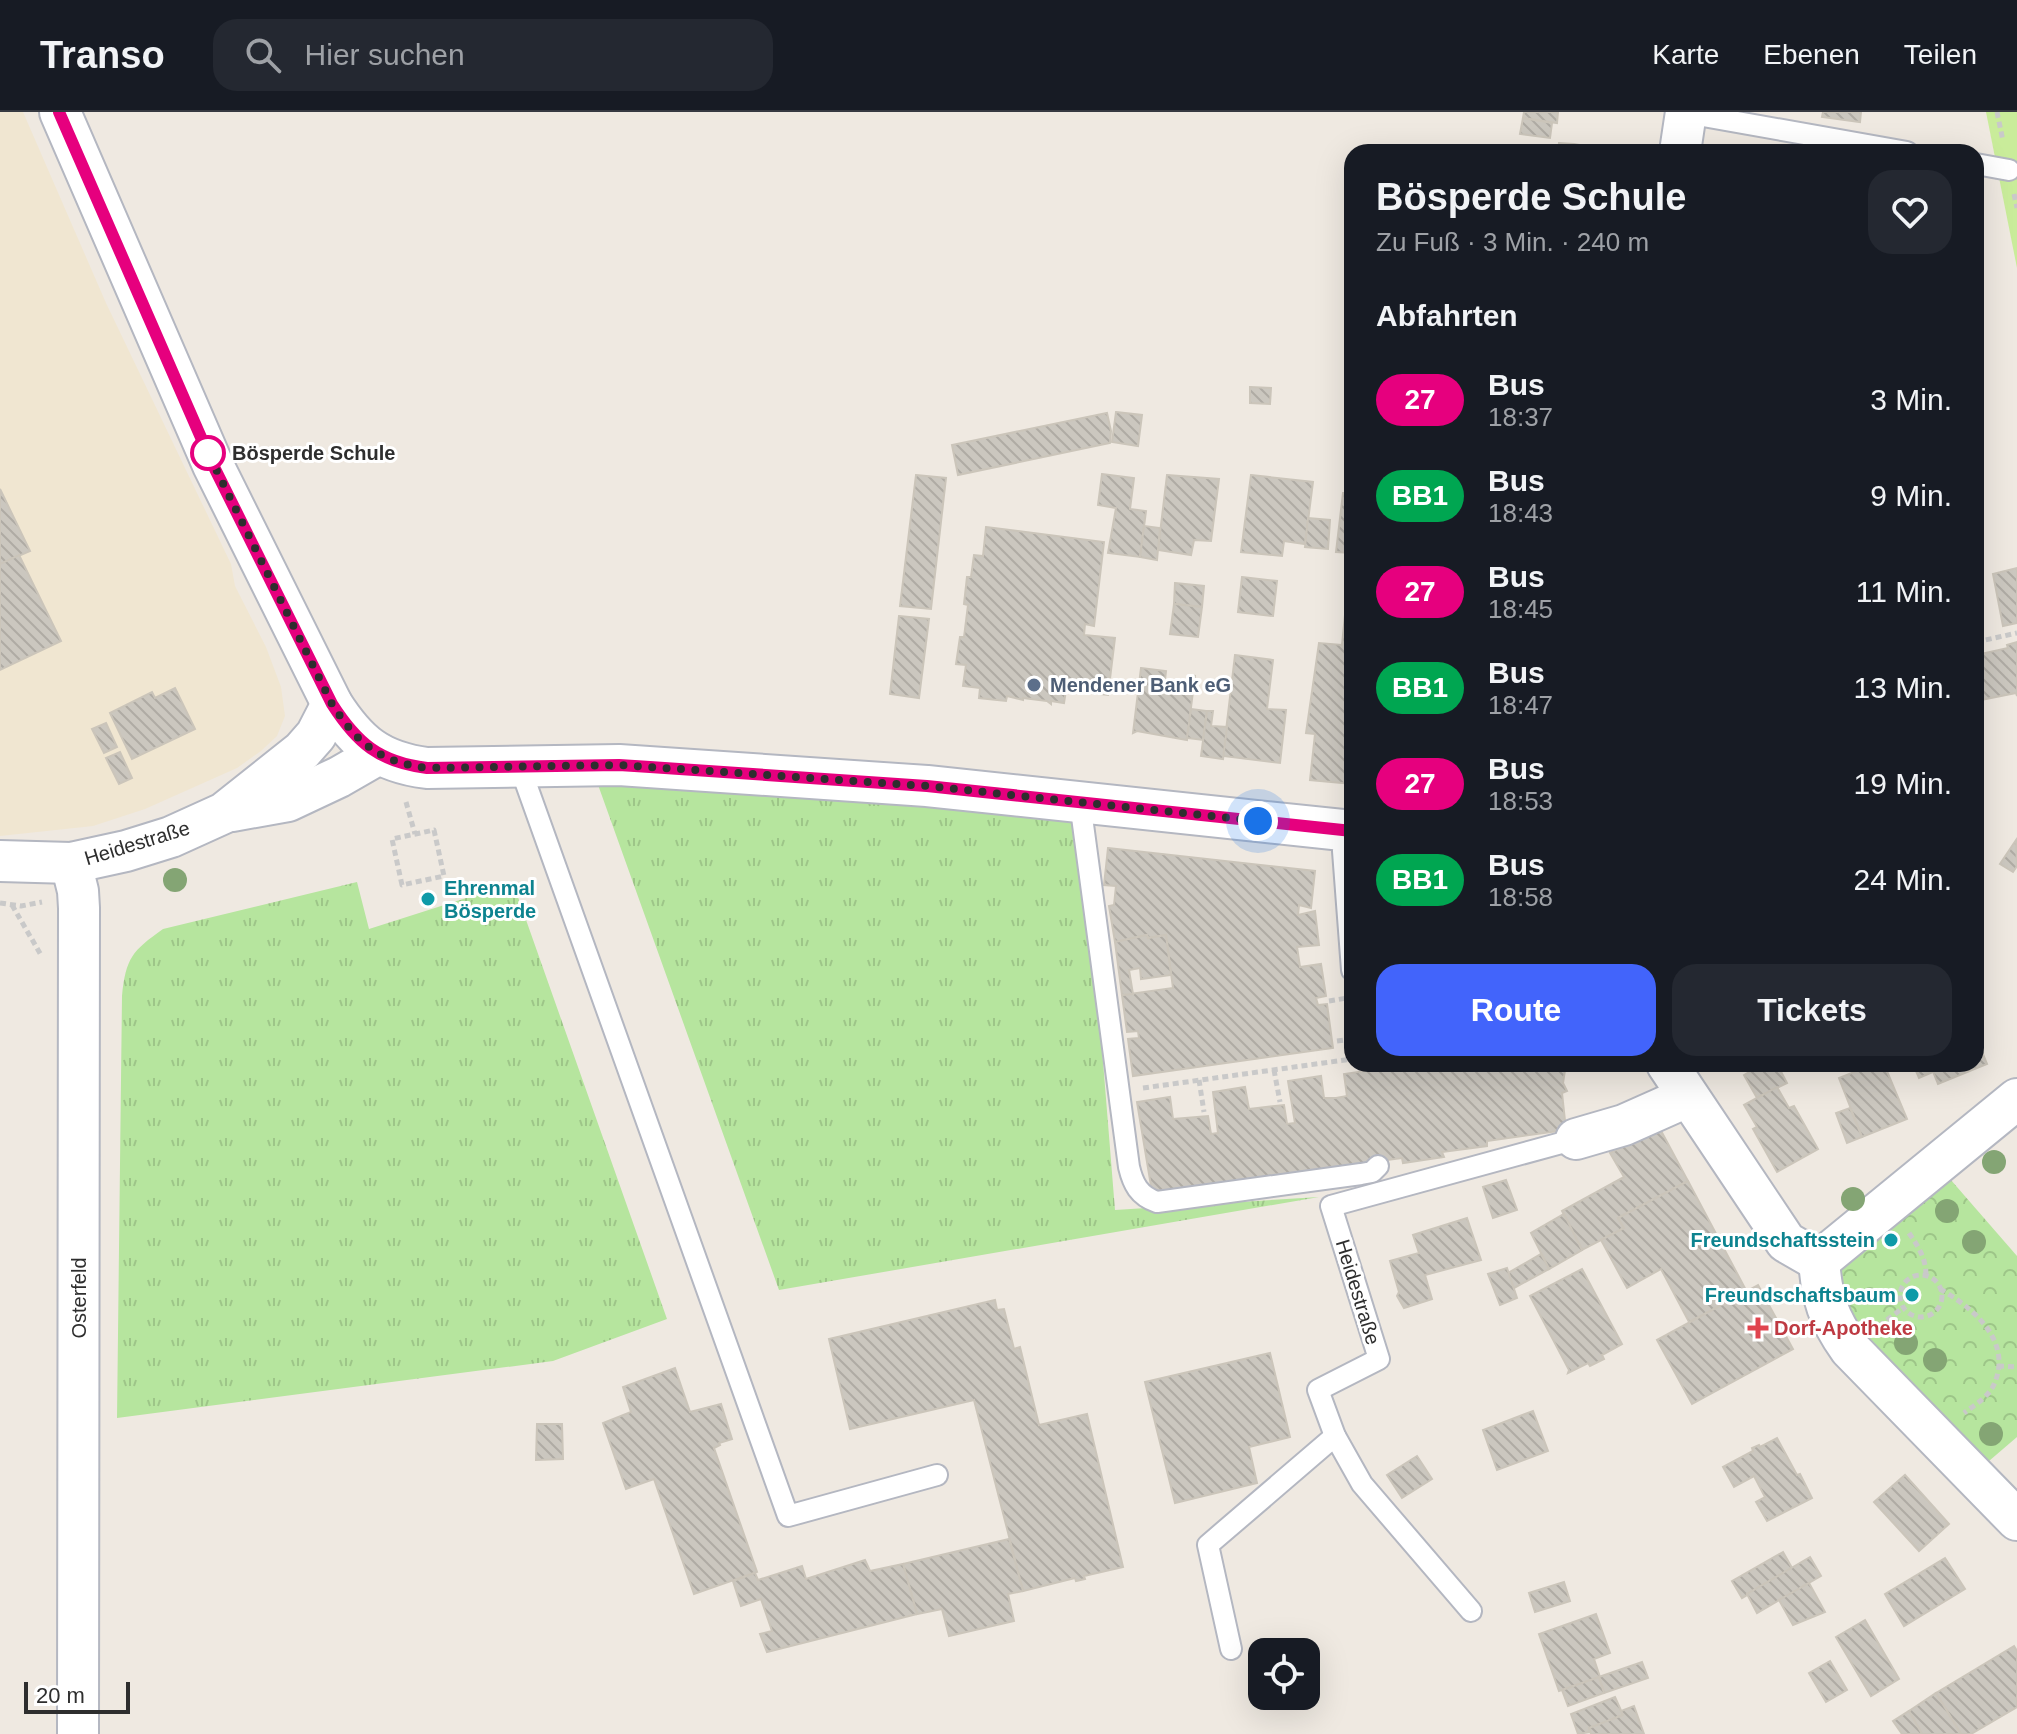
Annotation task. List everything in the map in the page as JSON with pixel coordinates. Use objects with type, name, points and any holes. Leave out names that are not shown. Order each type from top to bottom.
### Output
[{"type":"street","points":[[60,112],[213,465],[332,704],[355,736],[379,754],[405,765],[427,768],[619,765],[927,786],[1344,830]]},
{"type":"street","points":[[1681,144],[1686,112]]},
{"type":"street","name":"Heidestraße","points":[[224,813],[302,751],[316,735],[332,704]]},
{"type":"street","name":"Heidestraße","points":[[0,861],[71,863],[126,851],[171,837],[224,813],[288,801],[379,754]]},
{"type":"street","name":"Osterfeld","points":[[71,863],[78,891],[79,922],[78,1734]]},
{"type":"street","name":"Heidestraße","points":[[1576,1139],[1624,1125],[1677,1081],[1786,1242],[1819,1261]]},
{"type":"street","points":[[2017,1099],[1819,1261],[1821,1291],[1830,1320],[1850,1349],[2017,1520]]},
{"type":"lane","points":[[1686,112],[1863,144]]},
{"type":"lane","points":[[1984,165],[2009,170]]},
{"type":"lane","points":[[520,767],[788,1516],[937,1475]]},
{"type":"lane","points":[[1080,802],[1133,1183],[1147,1199],[1157,1202],[1361,1174],[1372,1172],[1378,1166]]},
{"type":"lane","name":"Heidestraße","points":[[1335,1436],[1318,1390],[1379,1359],[1331,1206],[1576,1139]]},
{"type":"lane","points":[[1231,1649],[1208,1545],[1335,1436],[1362,1484],[1471,1611]]},
{"type":"path","points":[[1984,640],[2017,633]]},
{"type":"path","points":[[404,798],[415,834]]},
{"type":"path","points":[[434,830],[444,876],[402,885],[392,839],[415,834],[434,830]]},
{"type":"path","points":[[11,904],[47,964]]},
{"type":"path","points":[[1329,1001],[1344,998]]},
{"type":"path","points":[[1337,1041],[1344,1040]]},
{"type":"path","points":[[1119,1092],[1344,1060]]},
{"type":"path","points":[[1274,1070],[1280,1102]]},
{"type":"path","points":[[1199,1080],[1204,1112]]},
{"type":"path","points":[[1935,1435],[1986,1396],[1995,1382],[1998,1366],[1993,1336],[1974,1312],[1940,1289],[1932,1278],[1912,1277],[1902,1287],[1901,1301],[1914,1315],[1927,1316],[1938,1308],[1942,1296],[1940,1289]]},
{"type":"path","points":[[1998,1366],[2017,1367]]},
{"type":"shaded area","points":[[0,112],[23,112],[106,303],[231,564],[235,586],[266,647],[281,687],[285,716],[277,736],[237,768],[145,809],[93,826],[0,836]]},
{"type":"green space","points":[[1986,112],[2017,112],[2017,268]]},
{"type":"green space","points":[[597,782],[1083,814],[1115,1210],[1319,1197],[779,1290]]},
{"type":"green space","points":[[357,882],[369,929],[513,883],[667,1319],[553,1361],[117,1418],[122,996],[132,956],[163,929]]},
{"type":"green space","points":[[1937,1164],[2017,1256],[2017,1437],[1982,1467],[1848,1318],[1839,1293],[1840,1269]]},
{"type":"building","points":[[1524,112],[1558,112],[1557,123],[1523,118]]},
{"type":"building","points":[[1823,112],[1861,112],[1860,122],[1822,117]]},
{"type":"building","points":[[1523,118],[1552,123],[1550,138],[1520,134]]},
{"type":"building","points":[[1250,387],[1271,388],[1270,404],[1250,403]]},
{"type":"building","points":[[1116,412],[1142,415],[1138,446],[1112,442]]},
{"type":"building","points":[[1107,413],[1110,443],[958,475],[952,445]]},
{"type":"building","points":[[1102,474],[1134,478],[1130,509],[1146,511],[1140,557],[1108,553],[1116,508],[1098,505]]},
{"type":"building","points":[[916,475],[946,478],[931,609],[900,606]]},
{"type":"building","points":[[1167,475],[1219,479],[1211,541],[1194,540],[1191,555],[1158,550]]},
{"type":"building","points":[[1251,475],[1313,482],[1305,544],[1284,541],[1282,556],[1241,552]]},
{"type":"building","points":[[0,489],[30,551],[0,564]]},
{"type":"building","points":[[1343,493],[1344,493],[1344,552],[1336,552]]},
{"type":"building","points":[[1308,518],[1330,520],[1328,549],[1305,547]]},
{"type":"building","points":[[1144,526],[1160,528],[1157,560],[1140,557]]},
{"type":"building","points":[[986,527],[1104,542],[1094,626],[1085,624],[1084,635],[1115,638],[1108,695],[1066,690],[1064,703],[1051,701],[1051,704],[1007,696],[1006,701],[979,698],[980,688],[963,686],[966,665],[956,664],[960,637],[964,637],[967,577],[971,577],[974,555],[983,556]]},
{"type":"building","points":[[19,555],[61,641],[0,670],[0,564]]},
{"type":"building","points":[[2017,568],[2017,623],[2003,626],[1993,574]]},
{"type":"building","points":[[1242,577],[1277,581],[1273,616],[1238,612]]},
{"type":"building","points":[[1175,583],[1204,586],[1202,607],[1174,604]]},
{"type":"building","points":[[1174,604],[1202,607],[1198,637],[1170,634]]},
{"type":"building","points":[[899,616],[929,619],[919,698],[890,694]]},
{"type":"building","points":[[1344,625],[1344,783],[1310,780],[1315,734],[1306,733],[1319,643],[1342,645]]},
{"type":"building","points":[[2017,642],[2017,696],[2016,693],[1984,699],[1984,653],[2008,648],[2007,645]]},
{"type":"building","points":[[1235,655],[1273,660],[1267,709],[1286,710],[1280,763],[1223,756]]},
{"type":"building","points":[[1141,668],[1166,671],[1165,680],[1192,684],[1195,675],[1187,740],[1137,731],[1133,733]]},
{"type":"building","points":[[175,688],[195,729],[132,759],[110,713],[152,692],[155,698]]},
{"type":"building","points":[[1191,709],[1207,711],[1203,740],[1187,738]]},
{"type":"building","points":[[1207,711],[1213,711],[1211,726],[1227,727],[1223,759],[1201,756]]},
{"type":"building","points":[[106,723],[117,747],[104,753],[92,729]]},
{"type":"building","points":[[120,752],[132,778],[119,784],[106,758]]},
{"type":"building","points":[[2016,840],[2017,866],[2013,872],[2000,864]]},
{"type":"building","points":[[1108,848],[1315,871],[1311,908],[1299,905],[1298,915],[1315,911],[1319,945],[1297,947],[1300,967],[1321,964],[1326,996],[1316,998],[1318,1005],[1327,1004],[1333,1048],[1133,1076],[1128,1039],[1139,1038],[1138,1031],[1127,1032],[1122,995],[1173,988],[1166,935],[1148,938],[1147,935],[1115,942],[1109,906],[1114,905],[1116,886],[1104,885]]},
{"type":"building","points":[[1147,935],[1148,938],[1166,935],[1171,975],[1141,979],[1140,968],[1129,970],[1133,994],[1122,995],[1115,942]]},
{"type":"building","points":[[1565,1072],[1563,1083],[1567,1091],[1562,1093],[1566,1130],[1487,1141],[1487,1146],[1442,1152],[1444,1157],[1403,1163],[1402,1158],[1259,1177],[1260,1183],[1219,1189],[1218,1183],[1152,1192],[1137,1102],[1170,1097],[1173,1119],[1208,1116],[1211,1134],[1218,1133],[1213,1092],[1245,1087],[1249,1109],[1284,1105],[1287,1124],[1295,1123],[1288,1081],[1321,1076],[1324,1098],[1336,1098],[1347,1096],[1344,1074]]},
{"type":"building","points":[[1749,1072],[1781,1072],[1787,1083],[1757,1098],[1744,1075]]},
{"type":"building","points":[[1854,1072],[1887,1072],[1907,1119],[1862,1137],[1839,1078]]},
{"type":"building","points":[[1916,1072],[1933,1072],[1919,1078]]},
{"type":"building","points":[[1933,1072],[1967,1072],[1938,1084]]},
{"type":"building","points":[[1777,1087],[1789,1108],[1794,1106],[1818,1149],[1777,1172],[1753,1129],[1757,1127],[1744,1105]]},
{"type":"building","points":[[1850,1108],[1862,1137],[1847,1143],[1836,1113]]},
{"type":"building","points":[[1659,1127],[1688,1181],[1618,1218],[1624,1228],[1582,1250],[1562,1211],[1624,1177],[1610,1153]]},
{"type":"building","points":[[1506,1180],[1517,1210],[1493,1218],[1483,1187]]},
{"type":"building","points":[[1688,1181],[1747,1292],[1689,1322],[1661,1269],[1627,1288],[1601,1240],[1624,1228],[1618,1218]]},
{"type":"building","points":[[1564,1214],[1582,1250],[1549,1269],[1531,1233]]},
{"type":"building","points":[[1467,1218],[1481,1260],[1425,1275],[1432,1299],[1404,1308],[1397,1296],[1399,1292],[1390,1261],[1419,1253],[1413,1235]]},
{"type":"building","points":[[1541,1254],[1549,1269],[1514,1288],[1508,1273]]},
{"type":"building","points":[[1507,1268],[1517,1298],[1500,1305],[1488,1274]]},
{"type":"building","points":[[1582,1269],[1622,1344],[1602,1355],[1604,1359],[1568,1373],[1530,1296]]},
{"type":"building","points":[[1758,1285],[1793,1349],[1692,1404],[1657,1340]]},
{"type":"building","points":[[995,1300],[997,1310],[1004,1309],[1014,1349],[1020,1347],[1039,1425],[1087,1414],[1123,1567],[1084,1576],[1085,1579],[1076,1581],[1075,1578],[1023,1591],[974,1400],[850,1429],[829,1339]]},
{"type":"building","points":[[1270,1353],[1290,1437],[1249,1447],[1257,1483],[1175,1503],[1145,1382]]},
{"type":"building","points":[[675,1368],[690,1412],[721,1404],[732,1439],[714,1448],[757,1572],[694,1594],[654,1479],[626,1489],[603,1423],[631,1412],[623,1387]]},
{"type":"building","points":[[1533,1411],[1548,1451],[1497,1470],[1483,1430]]},
{"type":"building","points":[[537,1424],[562,1424],[563,1459],[536,1460]]},
{"type":"building","points":[[1777,1438],[1812,1498],[1767,1521],[1756,1502],[1765,1497],[1754,1476],[1734,1487],[1723,1467],[1753,1451],[1752,1448]]},
{"type":"building","points":[[1417,1456],[1432,1479],[1402,1498],[1387,1475]]},
{"type":"building","points":[[1905,1475],[1949,1524],[1919,1551],[1874,1502]]},
{"type":"building","points":[[1009,1539],[1023,1591],[1008,1594],[1014,1621],[949,1636],[942,1609],[917,1614],[903,1564]]},
{"type":"building","points":[[1783,1552],[1792,1568],[1742,1598],[1732,1581]]},
{"type":"building","points":[[1810,1557],[1821,1576],[1757,1613],[1747,1594]]},
{"type":"building","points":[[1945,1558],[1965,1589],[1904,1626],[1885,1594]]},
{"type":"building","points":[[865,1560],[870,1571],[903,1564],[917,1614],[767,1652],[760,1634],[772,1631],[761,1599],[741,1606],[733,1581],[755,1573],[758,1580],[802,1566],[806,1579]]},
{"type":"building","points":[[1564,1582],[1570,1601],[1535,1612],[1529,1593]]},
{"type":"building","points":[[1809,1583],[1825,1612],[1793,1625],[1779,1600]]},
{"type":"building","points":[[1596,1614],[1610,1653],[1594,1659],[1600,1677],[1559,1691],[1539,1634]]},
{"type":"building","points":[[1865,1620],[1899,1679],[1871,1696],[1836,1637]]},
{"type":"building","points":[[2014,1646],[2017,1651],[2017,1707],[1971,1734],[1961,1734],[1936,1693]]},
{"type":"building","points":[[1830,1661],[1847,1690],[1826,1702],[1809,1673]]},
{"type":"building","points":[[1642,1662],[1648,1678],[1604,1693],[1599,1677]]},
{"type":"building","points":[[1599,1677],[1604,1693],[1568,1706],[1562,1690]]},
{"type":"building","points":[[1936,1693],[1961,1734],[1922,1734],[1909,1711]]},
{"type":"building","points":[[1615,1697],[1623,1715],[1589,1728],[1590,1732],[1578,1734],[1571,1714]]},
{"type":"building","points":[[1634,1706],[1644,1734],[1591,1734],[1589,1728],[1623,1715],[1621,1711]]},
{"type":"building","points":[[1909,1711],[1922,1734],[1902,1734],[1893,1721]]},
{"type":"bus line","name":"27","points":[[59,112],[213,465],[332,704],[362,744],[379,754],[405,765],[427,768],[619,765],[927,786],[1344,830]]},
{"type":"place","name":"Bösperde Schule","points":[[208,453]]},
{"type":"place","name":"Mendener Bank eG","points":[[1034,685]]},
{"type":"place","name":"Ehrenmal Bösperde","points":[[428,899]]},
{"type":"place","name":"Freundschaftsstein","points":[[1891,1240]]},
{"type":"place","name":"Freundschaftsbaum","points":[[1912,1295]]},
{"type":"place","name":"Dorf-Apotheke","points":[[1758,1328]]},
{"type":"route","points":[[208,453],[206,449],[332,704],[347,728],[362,744],[405,765],[427,768],[650,767],[927,786],[1258,821]]}]
